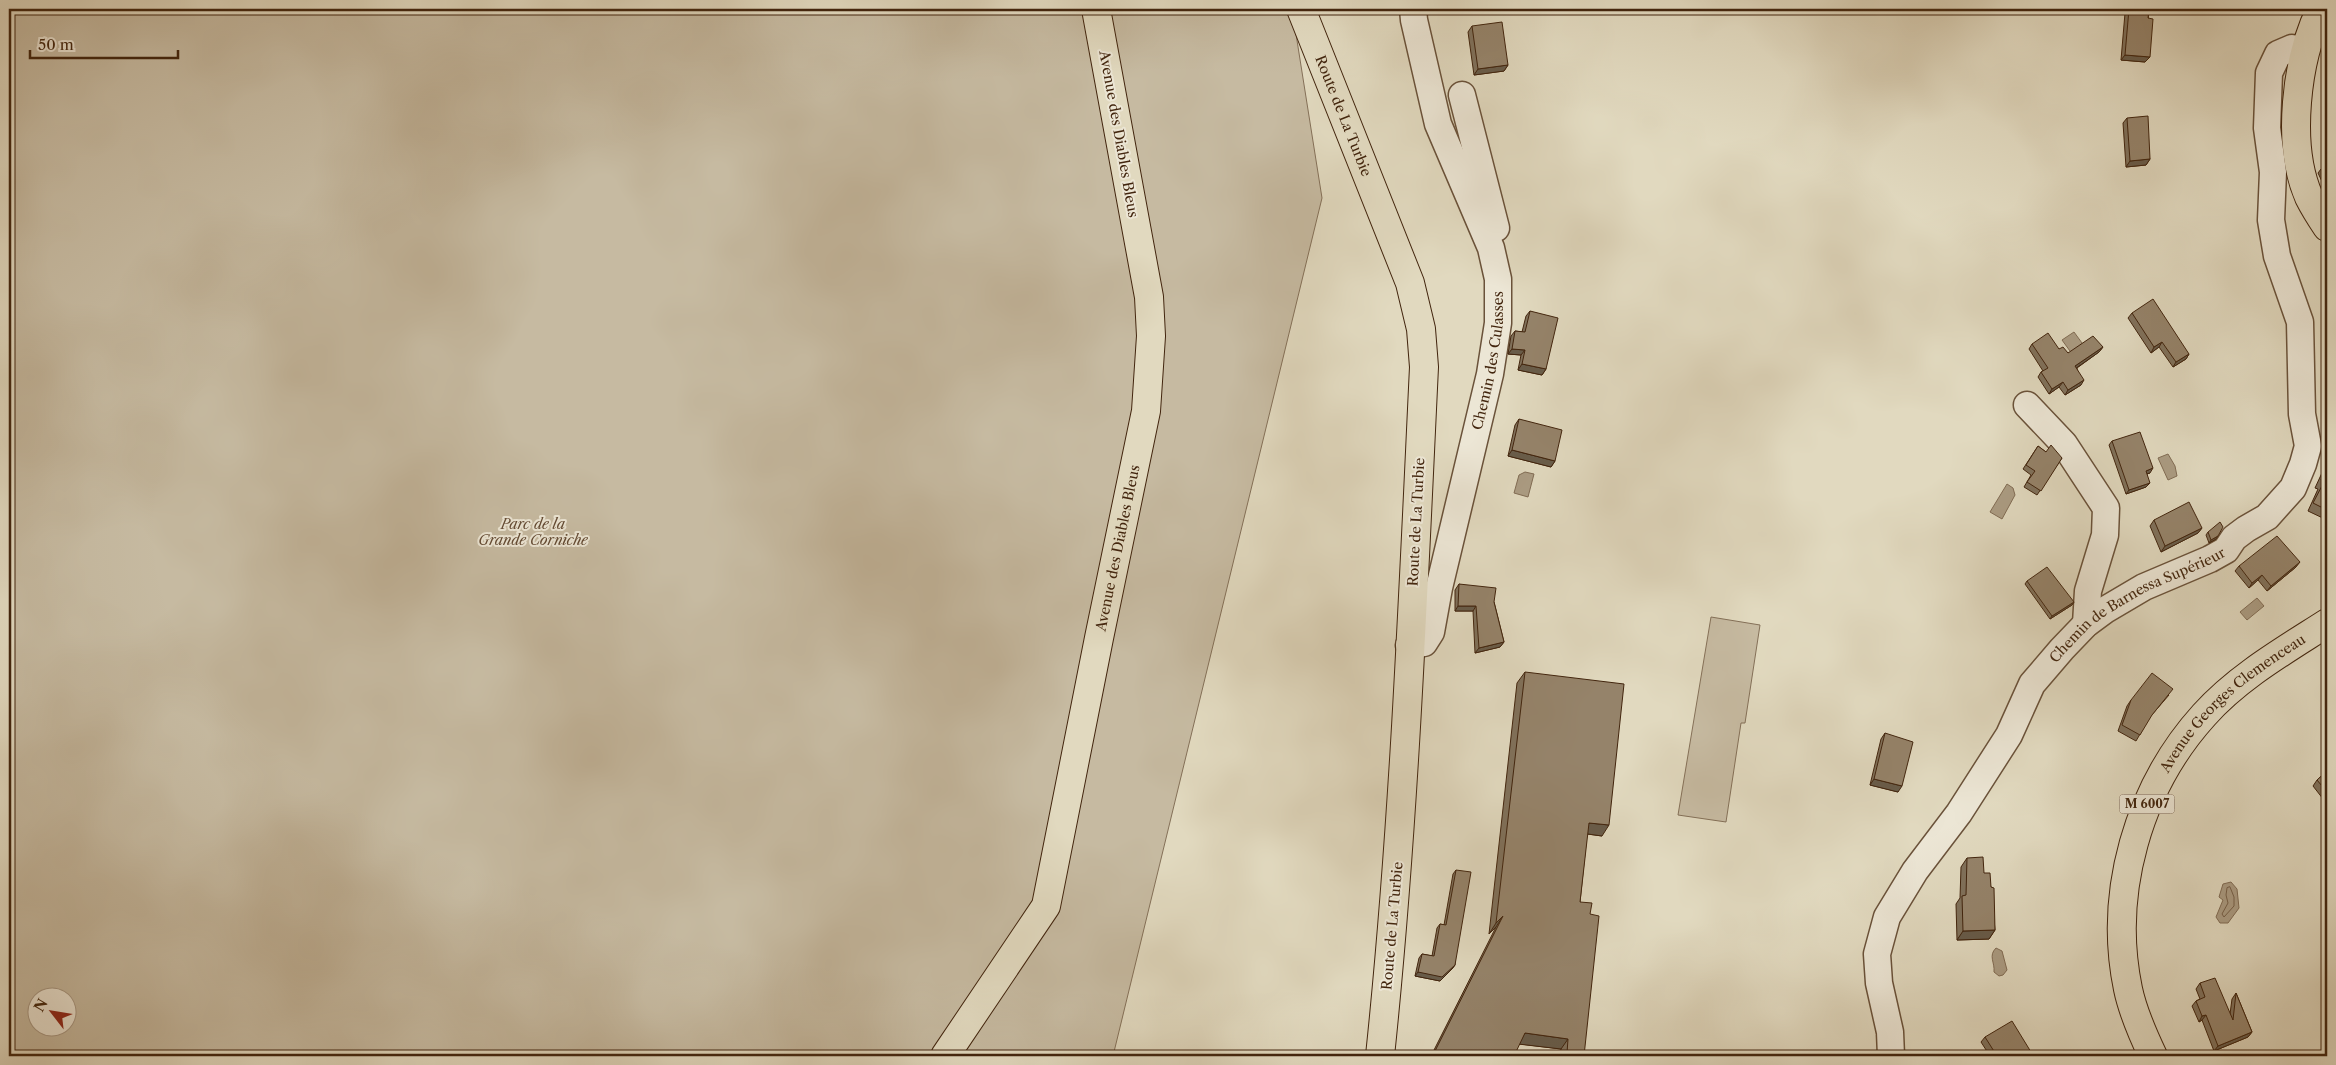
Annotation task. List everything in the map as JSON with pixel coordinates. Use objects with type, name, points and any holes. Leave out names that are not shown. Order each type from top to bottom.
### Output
[{"type":"main road","name":"Avenue des Diables Bleus","points":[[945,1056],[1046,906],[1098,638],[1146,411],[1151,336],[1148,297],[1096,9]]},
{"type":"main road","name":"Route de La Turbie","points":[[1301,9],[1410,284],[1421,329],[1424,367],[1394,917],[1380,1056]]},
{"type":"main road","points":[[2321,9],[2306,50],[2296,112],[2301,168],[2310,197],[2327,227]]},
{"type":"main road","name":"Avenue Georges Clemenceau","points":[[2154,1056],[2140,1026],[2128,990],[2122,951],[2125,881],[2131,849],[2146,806],[2162,772],[2204,715],[2228,692],[2258,669],[2327,623]]},
{"type":"street","name":"Chemin des Culasses","points":[[1409,645],[1424,643],[1432,632],[1438,588],[1490,374],[1498,322],[1498,279],[1491,248],[1438,124],[1413,9]]},
{"type":"street","name":"Chemin de Barnessa Supérieur","points":[[1891,1056],[1890,1032],[1879,982],[1877,954],[1886,918],[1915,872],[1958,813],[2008,735],[2032,684],[2086,624],[2144,587],[2210,559],[2226,550],[2234,538],[2267,518],[2292,488],[2303,464],[2308,446],[2302,414],[2300,322],[2277,256],[2272,229],[2272,172],[2267,128],[2269,73],[2278,54],[2292,48],[2306,50]]},
{"type":"street","points":[[1462,95],[1495,220],[1498,237],[1491,248]]},
{"type":"street","points":[[2027,405],[2064,444],[2106,508],[2105,536],[2088,591],[2086,624]]},
{"type":"green space","name":"Parc de la Grande Corniche","points":[[9,9],[1292,9],[1322,198],[1113,1056],[9,1056]]},
{"type":"green space","points":[[1711,617],[1760,625],[1745,723],[1741,723],[1726,822],[1678,815]]},
{"type":"water","points":[[2074,332],[2090,354],[2078,362],[2062,340]]},
{"type":"water","points":[[2168,454],[2175,466],[2177,476],[2168,480],[2158,458]]},
{"type":"water","points":[[1525,472],[1534,474],[1528,497],[1514,493],[1519,475]]},
{"type":"water","points":[[2007,484],[2013,488],[2015,495],[2002,519],[1990,512]]},
{"type":"water","points":[[2257,598],[2264,606],[2247,620],[2240,612]]},
{"type":"water","points":[[2231,882],[2237,889],[2239,908],[2228,923],[2220,923],[2216,917],[2223,900],[2219,897],[2223,884]]},
{"type":"water","points":[[1996,948],[2002,951],[2007,970],[2003,975],[1999,976],[1994,972],[1992,959],[1992,954]]},
{"type":"building","points":[[2129,9],[2149,9],[2148,18],[2153,19],[2150,57],[2125,55]]},
{"type":"building","points":[[1502,22],[1508,65],[1478,69],[1472,26]]},
{"type":"building","points":[[2148,116],[2150,159],[2130,161],[2127,118]]},
{"type":"building","points":[[2327,166],[2327,181],[2321,169]]},
{"type":"building","points":[[2153,299],[2189,354],[2176,362],[2162,342],[2154,347],[2132,313]]},
{"type":"building","points":[[1530,311],[1558,318],[1546,369],[1522,364],[1525,350],[1512,349],[1515,331],[1525,332]]},
{"type":"building","points":[[2048,333],[2059,349],[2063,347],[2068,353],[2093,336],[2103,347],[2075,366],[2084,380],[2068,390],[2063,382],[2052,389],[2041,372],[2048,368],[2032,344]]},
{"type":"building","points":[[1519,419],[1562,430],[1555,461],[1512,450]]},
{"type":"building","points":[[2140,432],[2153,468],[2146,471],[2150,483],[2129,490],[2112,441]]},
{"type":"building","points":[[2051,445],[2062,458],[2041,491],[2027,482],[2035,471],[2026,465],[2038,446],[2046,452]]},
{"type":"building","points":[[2327,466],[2327,510],[2313,503],[2324,482],[2321,480]]},
{"type":"building","points":[[2189,502],[2202,528],[2165,546],[2154,520]]},
{"type":"building","points":[[2220,522],[2223,527],[2218,536],[2211,540],[2208,532]]},
{"type":"building","points":[[2277,536],[2300,562],[2271,586],[2262,575],[2252,583],[2239,566]]},
{"type":"building","points":[[2047,567],[2074,602],[2052,616],[2027,581]]},
{"type":"building","points":[[1459,584],[1496,588],[1494,602],[1504,642],[1479,648],[1476,606],[1458,606]]},
{"type":"building","points":[[1525,672],[1624,684],[1609,825],[1589,823],[1580,902],[1592,903],[1590,914],[1599,916],[1584,1056],[1567,1053],[1568,1039],[1525,1033],[1514,1056],[1430,1056],[1433,1055],[1503,916],[1496,923]]},
{"type":"building","points":[[2152,673],[2173,689],[2152,715],[2140,735],[2122,725],[2131,700]]},
{"type":"building","points":[[1885,733],[1913,742],[1902,786],[1874,779]]},
{"type":"building","points":[[2327,771],[2327,792],[2317,780]]},
{"type":"building","points":[[1983,857],[1984,873],[1990,873],[1991,887],[1994,888],[1995,930],[1963,931],[1962,896],[1966,895],[1967,858]]},
{"type":"building","points":[[1456,870],[1471,872],[1455,965],[1442,977],[1418,972],[1422,954],[1434,956],[1440,924],[1446,925]]},
{"type":"building","points":[[2215,978],[2233,1020],[2236,993],[2252,1032],[2218,1046],[2206,1015],[2202,1016],[2196,1001],[2205,997],[2200,983]]},
{"type":"building","points":[[2012,1021],[2031,1052],[2023,1056],[1997,1056],[1985,1037]]}]
